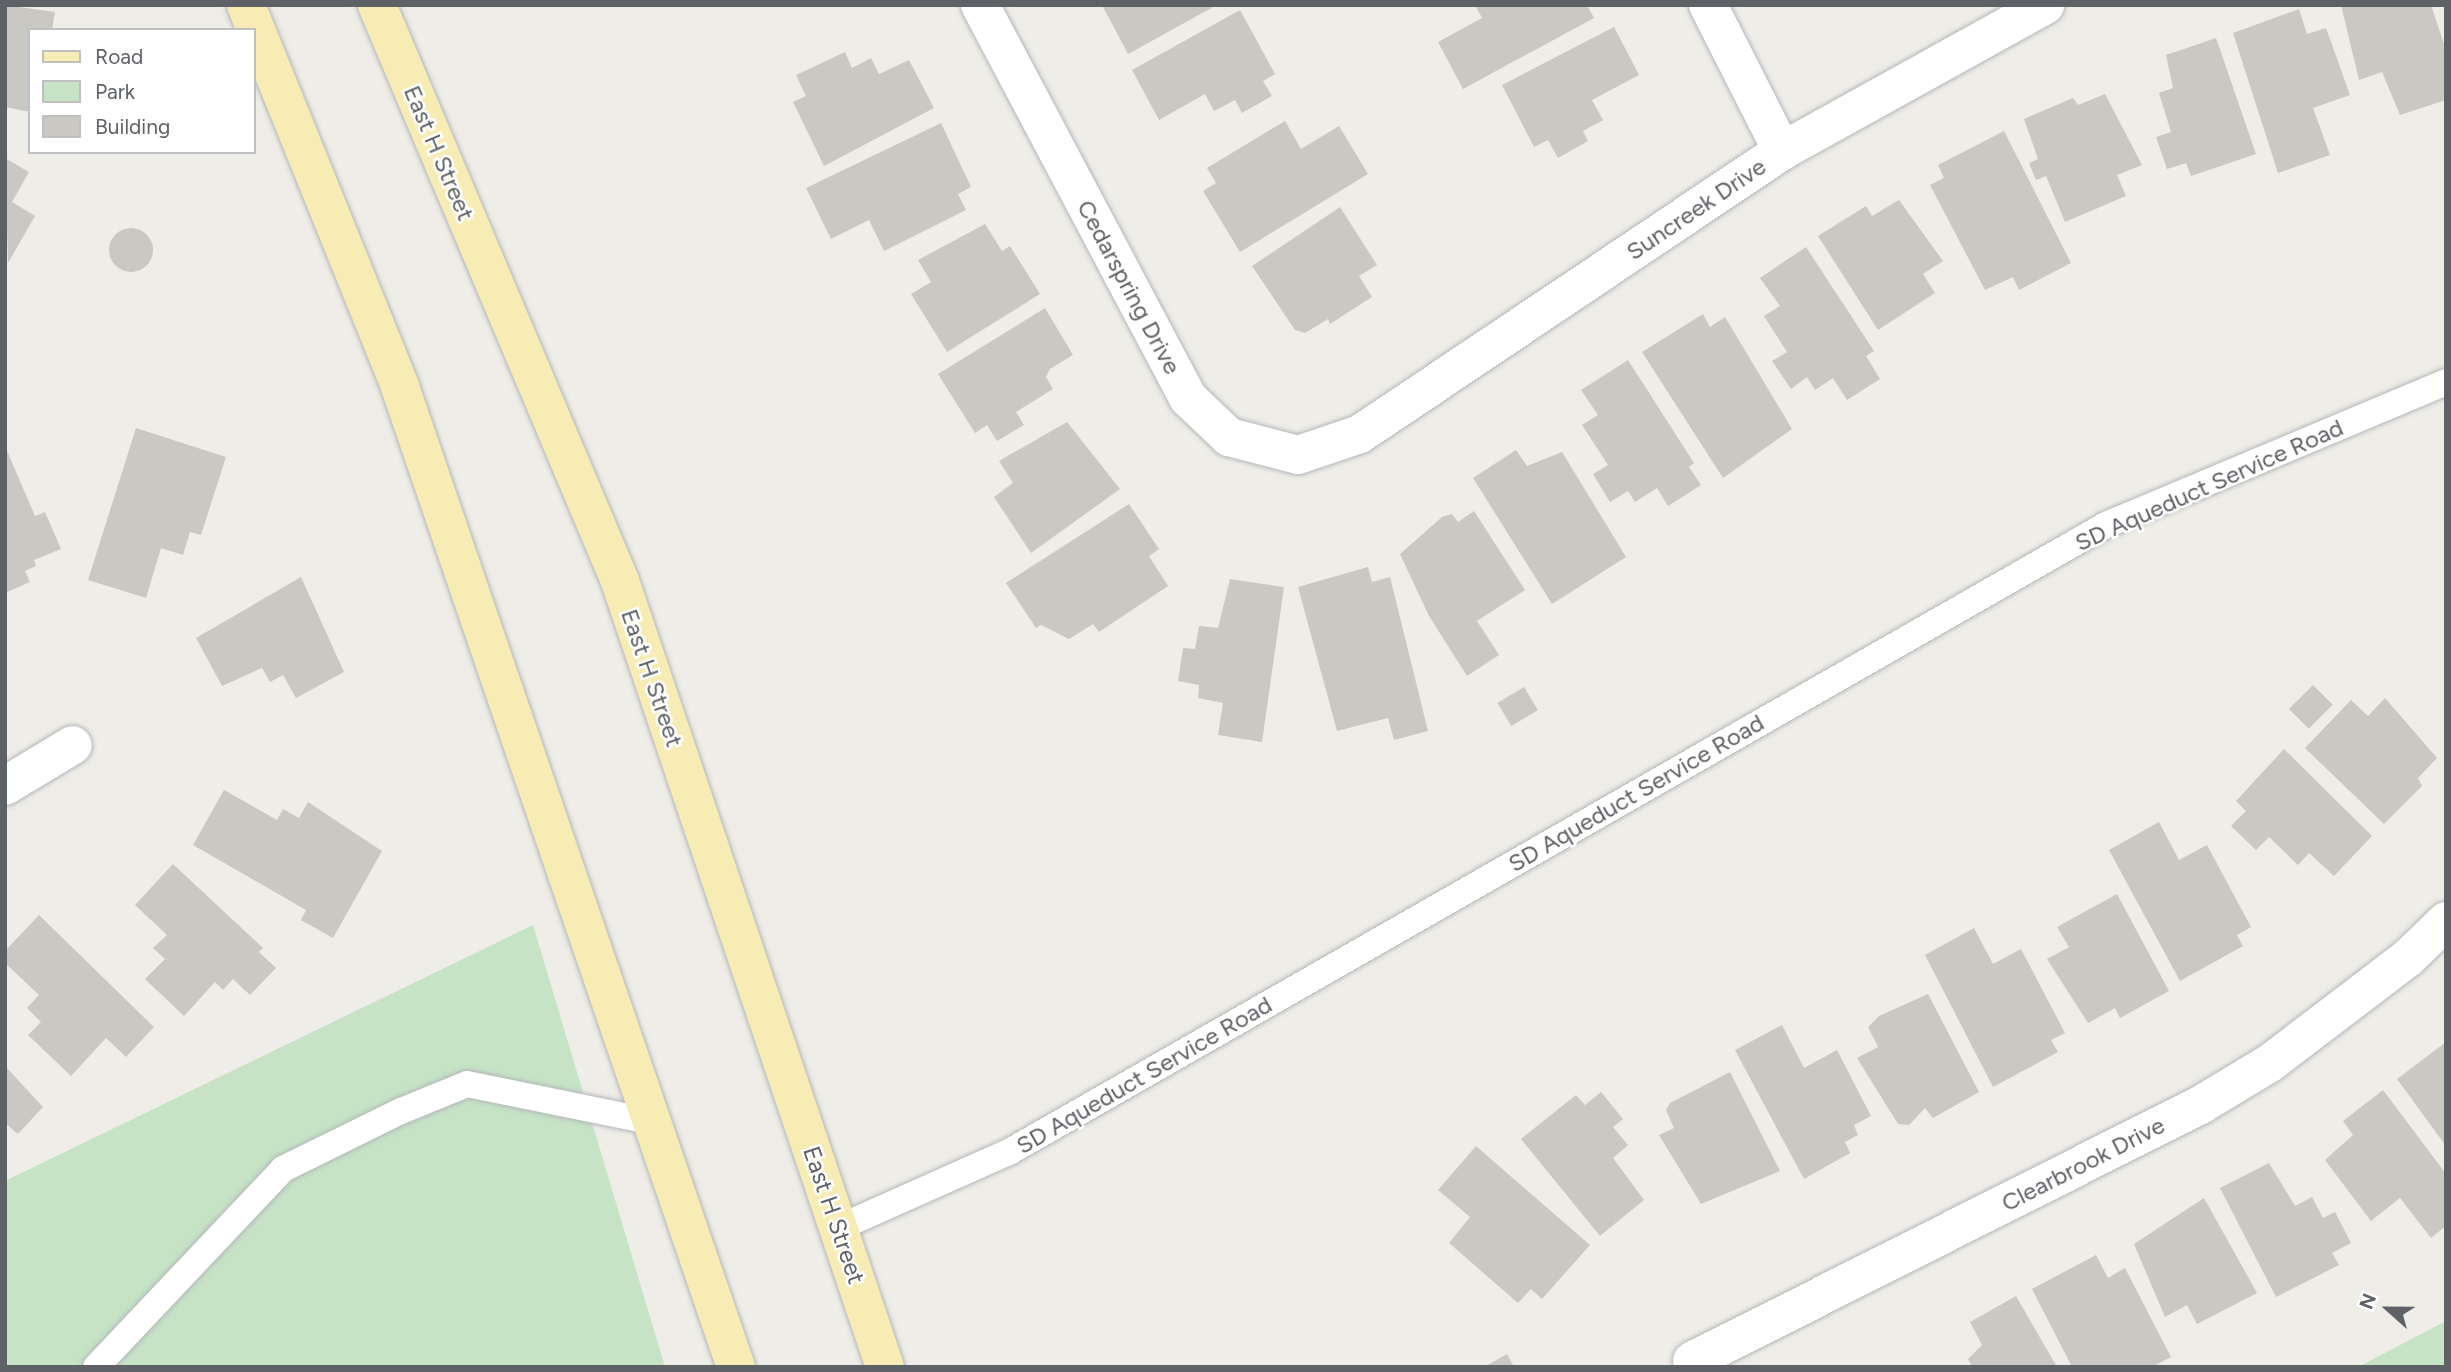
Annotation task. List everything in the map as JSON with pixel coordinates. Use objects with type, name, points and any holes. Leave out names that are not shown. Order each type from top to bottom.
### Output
[{"type":"main road","points":[[246,5],[255,28]]},
{"type":"main road","name":"East H Street","points":[[377,5],[620,581],[885,1367]]},
{"type":"main road","points":[[256,30],[400,387],[736,1367]]},
{"type":"street","name":"Cedarspring Drive","points":[[980,5],[1188,398],[1229,437],[1298,455],[1360,434]]},
{"type":"street","points":[[1707,5],[1782,151]]},
{"type":"street","name":"Suncreek Drive","points":[[1360,434],[1782,151],[2045,5]]},
{"type":"street","points":[[5,786],[73,745]]},
{"type":"street","name":"Clearbrook Drive","points":[[1692,1361],[2202,1104],[2270,1063],[2408,958],[2446,921]]},
{"type":"lane","name":"SD Aqueduct Service Road","points":[[838,1228],[1009,1152],[2106,525],[2446,382]]},
{"type":"lane","points":[[96,1367],[283,1170],[401,1111],[467,1084],[653,1122]]},
{"type":"green space","points":[[533,925],[665,1367],[5,1367],[5,1181]]},
{"type":"green space","points":[[2446,1321],[2446,1367],[2358,1367]]},
{"type":"building","points":[[5,5],[55,12],[52,28],[28,28],[28,112],[5,107]]},
{"type":"building","points":[[1102,5],[1217,5],[1128,54]]},
{"type":"building","points":[[1475,5],[1587,5],[1594,18],[1463,89],[1438,42],[1482,18]]},
{"type":"building","points":[[2341,5],[2431,5],[2446,50],[2446,100],[2400,115],[2382,72],[2359,80]]},
{"type":"building","points":[[2299,9],[2307,34],[2326,28],[2350,95],[2313,108],[2330,155],[2278,173],[2233,33]]},
{"type":"building","points":[[1240,10],[1275,74],[1263,81],[1272,96],[1242,113],[1235,100],[1214,111],[1205,94],[1159,120],[1132,70]]},
{"type":"building","points":[[1614,27],[1639,75],[1592,100],[1603,120],[1583,131],[1588,141],[1558,158],[1548,140],[1534,147],[1502,85]]},
{"type":"building","points":[[2216,38],[2256,154],[2191,176],[2186,163],[2167,169],[2156,137],[2171,132],[2159,93],[2173,88],[2166,55]]},
{"type":"building","points":[[845,52],[852,68],[871,58],[879,74],[909,60],[934,108],[824,166],[793,102],[806,96],[796,75]]},
{"type":"building","points":[[2105,94],[2142,165],[2117,175],[2126,196],[2065,222],[2046,176],[2036,180],[2029,163],[2038,159],[2024,119],[2073,98],[2078,105]]},
{"type":"building","points":[[1285,121],[1301,149],[1339,126],[1368,174],[1240,252],[1203,191],[1216,183],[1207,168]]},
{"type":"building","points":[[941,123],[971,187],[958,194],[966,210],[884,251],[869,220],[831,239],[806,188]]},
{"type":"building","points":[[2004,131],[2071,263],[2019,290],[2013,277],[1985,290],[1930,185],[1944,178],[1938,165]]},
{"type":"building","points":[[5,158],[29,172],[12,202],[35,216],[8,263]]},
{"type":"building","points":[[1899,200],[1943,261],[1923,274],[1935,293],[1878,330],[1818,236],[1866,206],[1872,216]]},
{"type":"building","points":[[1340,207],[1377,265],[1359,276],[1372,297],[1330,324],[1328,319],[1305,333],[1295,330],[1252,266]]},
{"type":"building","points":[[985,224],[1002,251],[1010,246],[1040,294],[947,352],[911,294],[931,282],[918,260]]},
{"type":"building","points":[[131,228],[147,234],[153,250],[147,266],[131,272],[115,266],[109,250],[115,234]]},
{"type":"building","points":[[1806,247],[1874,351],[1866,356],[1880,379],[1847,400],[1833,378],[1815,390],[1807,377],[1791,389],[1772,361],[1787,352],[1764,316],[1780,306],[1760,278]]},
{"type":"building","points":[[1045,308],[1073,355],[1050,369],[1046,377],[1053,389],[1016,412],[1024,425],[997,441],[987,425],[975,433],[938,374]]},
{"type":"building","points":[[1703,314],[1710,327],[1725,317],[1792,429],[1723,478],[1642,352]]},
{"type":"building","points":[[1628,360],[1694,463],[1689,467],[1701,485],[1668,506],[1657,488],[1635,502],[1628,491],[1610,502],[1593,474],[1608,465],[1582,425],[1598,415],[1581,390]]},
{"type":"building","points":[[1067,422],[1120,489],[1031,553],[994,497],[1013,483],[999,461]]},
{"type":"building","points":[[136,428],[226,457],[201,535],[190,532],[183,555],[161,548],[146,598],[88,580]]},
{"type":"building","points":[[5,446],[35,516],[45,512],[61,549],[34,560],[36,566],[25,571],[30,582],[5,593]]},
{"type":"building","points":[[1516,450],[1527,466],[1562,452],[1626,557],[1552,604],[1473,478]]},
{"type":"building","points":[[1129,504],[1159,549],[1149,556],[1168,586],[1099,632],[1093,624],[1069,639],[1041,625],[1036,628],[1006,583]]},
{"type":"building","points":[[1474,511],[1525,590],[1477,621],[1499,655],[1467,676],[1429,616],[1400,554],[1442,517],[1452,514],[1458,522]]},
{"type":"building","points":[[1368,567],[1372,582],[1390,577],[1428,731],[1394,740],[1388,718],[1337,731],[1298,587]]},
{"type":"building","points":[[301,577],[344,672],[296,698],[283,675],[270,682],[262,668],[222,686],[196,638]]},
{"type":"building","points":[[1230,579],[1284,587],[1262,742],[1218,735],[1223,703],[1198,698],[1199,685],[1178,681],[1183,648],[1195,649],[1199,626],[1218,628]]},
{"type":"building","points":[[2313,685],[2333,705],[2309,729],[2289,709]]},
{"type":"building","points":[[1524,687],[1538,710],[1511,726],[1497,703]]},
{"type":"building","points":[[2385,698],[2437,758],[2418,778],[2422,786],[2384,824],[2305,748],[2351,700],[2368,716]]},
{"type":"building","points":[[2284,749],[2372,836],[2334,876],[2309,853],[2298,865],[2269,837],[2256,850],[2231,826],[2246,811],[2236,801]]},
{"type":"building","points":[[224,790],[277,820],[283,809],[299,818],[308,802],[382,851],[333,938],[301,920],[306,910],[193,845]]},
{"type":"building","points":[[2159,822],[2179,860],[2207,845],[2251,927],[2237,935],[2243,946],[2180,981],[2109,850]]},
{"type":"building","points":[[173,864],[263,948],[259,952],[276,968],[250,995],[233,979],[223,990],[215,982],[184,1016],[145,979],[165,959],[153,948],[167,935],[135,905]]},
{"type":"building","points":[[2117,894],[2169,991],[2120,1018],[2115,1008],[2088,1023],[2047,959],[2069,947],[2057,927]]},
{"type":"building","points":[[39,915],[154,1027],[126,1057],[106,1038],[71,1076],[28,1035],[41,1022],[27,1008],[39,995],[5,963],[5,951]]},
{"type":"building","points":[[1974,928],[1993,964],[2021,949],[2065,1033],[2051,1040],[2058,1052],[1993,1087],[1925,955]]},
{"type":"building","points":[[1928,994],[1979,1092],[1933,1118],[1925,1108],[1909,1125],[1898,1124],[1857,1058],[1878,1047],[1868,1027],[1879,1016]]},
{"type":"building","points":[[1782,1025],[1804,1068],[1837,1050],[1871,1116],[1854,1125],[1858,1135],[1845,1142],[1850,1153],[1804,1179],[1735,1050]]},
{"type":"building","points":[[2446,1042],[2446,1146],[2397,1079]]},
{"type":"building","points":[[5,1066],[43,1107],[18,1134],[5,1123]]},
{"type":"building","points":[[1730,1072],[1780,1171],[1701,1204],[1659,1135],[1674,1128],[1666,1110],[1670,1103]]},
{"type":"building","points":[[2383,1090],[2446,1174],[2446,1226],[2431,1238],[2400,1198],[2371,1221],[2325,1160],[2353,1135],[2343,1121]]},
{"type":"building","points":[[1601,1092],[1623,1119],[1613,1127],[1628,1145],[1613,1158],[1644,1200],[1600,1236],[1521,1139],[1576,1095],[1585,1105]]},
{"type":"building","points":[[1476,1146],[1590,1245],[1542,1299],[1531,1289],[1518,1303],[1449,1243],[1470,1217],[1438,1190]]},
{"type":"building","points":[[2269,1163],[2295,1206],[2312,1197],[2323,1218],[2335,1212],[2351,1243],[2332,1253],[2339,1265],[2276,1297],[2220,1188]]},
{"type":"building","points":[[2204,1198],[2257,1293],[2197,1324],[2187,1305],[2165,1317],[2134,1244]]},
{"type":"building","points":[[2096,1255],[2108,1278],[2125,1268],[2171,1357],[2152,1367],[2072,1367],[2032,1289]]},
{"type":"building","points":[[2016,1296],[2057,1367],[1972,1367],[1968,1359],[1982,1345],[1970,1322]]},
{"type":"building","points":[[1507,1354],[1514,1367],[1484,1367]]}]
